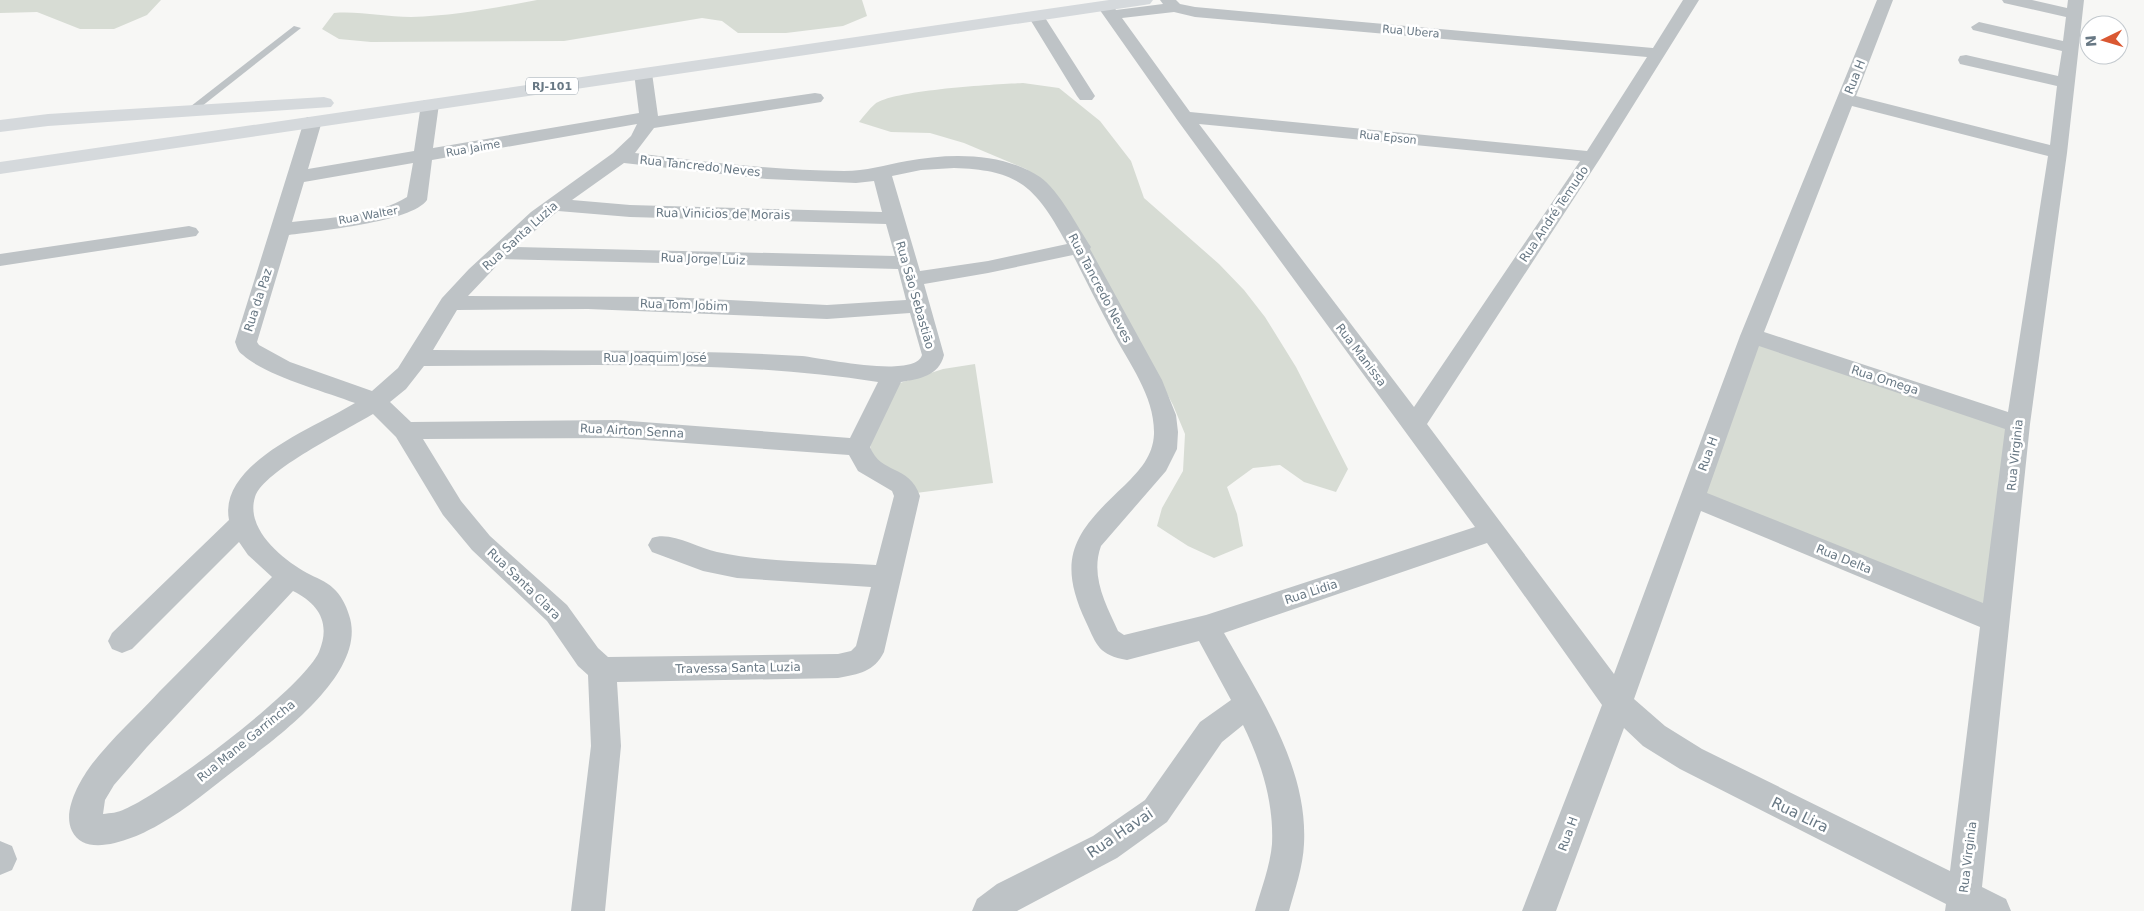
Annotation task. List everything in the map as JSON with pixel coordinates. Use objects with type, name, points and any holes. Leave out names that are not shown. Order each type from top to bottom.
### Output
[{"type":"main road","name":"RJ-101","points":[[0,126],[48,120],[360,101],[448,92],[1071,0]]},
{"type":"main road","name":"RJ-101","points":[[0,168],[1036,16],[1109,11],[1144,0]]},
{"type":"main road","points":[[0,142],[14,133],[48,120]]},
{"type":"main road","points":[[0,158],[30,164]]},
{"type":"street","name":"Rua André Temudo","points":[[1414,425],[1592,158],[1691,0]]},
{"type":"street","name":"Rua H","points":[[1539,911],[1618,703],[1752,336],[1885,0]]},
{"type":"street","points":[[2010,0],[2076,7]]},
{"type":"street","name":"Rua Ubera","points":[[1109,11],[1171,3],[1196,12],[1658,53]]},
{"type":"street","name":"Rua Virginia","points":[[1963,903],[1997,621],[2018,424],[2058,153],[2076,7]]},
{"type":"street","name":"Rua Manissa","points":[[1109,11],[1184,117],[1493,531],[1618,703]]},
{"type":"street","points":[[1036,16],[1086,96]]},
{"type":"street","points":[[1979,27],[2070,48]]},
{"type":"street","points":[[1966,60],[2066,83]]},
{"type":"street","points":[[642,73],[648,120]]},
{"type":"street","name":"Rua Jaime","points":[[297,177],[648,120],[815,98]]},
{"type":"street","points":[[1846,99],[2058,153]]},
{"type":"street","name":"Rua Walter","points":[[280,230],[382,213],[412,205],[417,200],[430,104]]},
{"type":"street","name":"Rua Epson","points":[[1184,117],[1592,158]]},
{"type":"street","name":"Rua Santa Luzia","points":[[374,401],[399,382],[417,358],[429,334],[467,284],[553,205],[620,157],[631,147],[648,120]]},
{"type":"street","name":"Rua da Paz","points":[[313,121],[297,177],[246,334],[246,342],[249,349],[282,367],[374,401]]},
{"type":"street","name":"Rua Tancredo Neves","points":[[620,157],[724,171],[856,177],[882,175],[904,167],[941,163],[993,165],[1013,171],[1034,182],[1044,192],[1081,247],[1104,296],[1146,372],[1164,417],[1166,440],[1162,455],[1145,480],[1090,541],[1084,552],[1082,564],[1084,580],[1108,639],[1116,646],[1127,648]]},
{"type":"street","name":"Rua Sāo Sebastiāo","points":[[882,175],[933,355],[933,361],[920,369],[892,376]]},
{"type":"street","name":"Rua Vinicios de Morais","points":[[553,205],[630,211],[893,218]]},
{"type":"street","points":[[0,260],[189,232]]},
{"type":"street","name":"Rua Jorge Luiz","points":[[500,253],[908,271],[988,266],[1081,247]]},
{"type":"street","name":"Rua Tom Jobim","points":[[450,304],[626,302],[827,312],[918,306]]},
{"type":"street","name":"Rua Omega","points":[[1752,336],[2018,424]]},
{"type":"street","name":"Rua Joaquim José","points":[[417,358],[721,358],[817,365],[892,376]]},
{"type":"street","points":[[660,545],[703,560],[737,567],[888,577],[907,496],[906,488],[896,480],[876,472],[866,464],[858,446],[892,376]]},
{"type":"street","points":[[122,641],[241,524],[242,501],[246,488],[254,478],[274,461],[374,401]]},
{"type":"street","name":"Rua Santa Clara","points":[[374,401],[405,430],[452,508],[487,548],[557,613],[588,657],[602,670]]},
{"type":"street","name":"Rua Airton Senna","points":[[405,430],[617,429],[858,446]]},
{"type":"street","name":"Rua Delta","points":[[1692,497],[1997,621]]},
{"type":"street","name":"Rua Mane Garrincha","points":[[241,524],[252,543],[290,576],[322,592],[334,611],[338,629],[336,646],[323,671],[280,716],[190,786],[135,821],[113,829],[90,830],[85,824],[90,797],[103,775],[136,737],[290,576]]},
{"type":"street","name":"Rua Lidia","points":[[1127,648],[1206,627],[1493,531]]},
{"type":"street","name":"Travessa Santa Luzia","points":[[602,670],[838,666],[859,662],[869,652],[888,577]]},
{"type":"street","points":[[1206,627],[1258,722],[1284,788],[1288,844],[1272,911]]},
{"type":"street","points":[[588,911],[606,746],[602,670]]},
{"type":"street","name":"Rua Lira","points":[[1618,703],[1654,736],[1691,759],[1963,903],[1994,911]]},
{"type":"street","name":"Rua Havai","points":[[989,911],[1009,896],[1105,847],[1156,811],[1211,732],[1247,705]]},
{"type":"lane","points":[[189,112],[297,28]]},
{"type":"shaded area","points":[[0,0],[161,0],[147,15],[114,29],[80,29],[37,12],[0,13]]},
{"type":"shaded area","points":[[537,0],[862,0],[867,16],[843,26],[786,33],[738,33],[722,21],[702,18],[564,41],[371,42],[339,39],[322,29],[334,13],[401,17],[427,16],[474,11]]},
{"type":"shaded area","points":[[1023,83],[1059,88],[1100,121],[1131,161],[1144,198],[1219,264],[1244,290],[1265,317],[1296,367],[1348,469],[1336,492],[1304,482],[1280,465],[1253,468],[1227,487],[1237,514],[1243,546],[1214,558],[1188,546],[1157,526],[1162,508],[1183,471],[1185,434],[1173,405],[1114,294],[1045,182],[1026,169],[964,143],[930,133],[891,132],[859,122],[875,104],[885,99],[922,91]]},
{"type":"shaded area","points":[[1752,336],[2018,424],[1997,621],[1692,497]]},
{"type":"shaded area","points":[[975,364],[993,483],[916,493],[881,467],[872,453],[870,445],[897,384],[943,369]]}]
